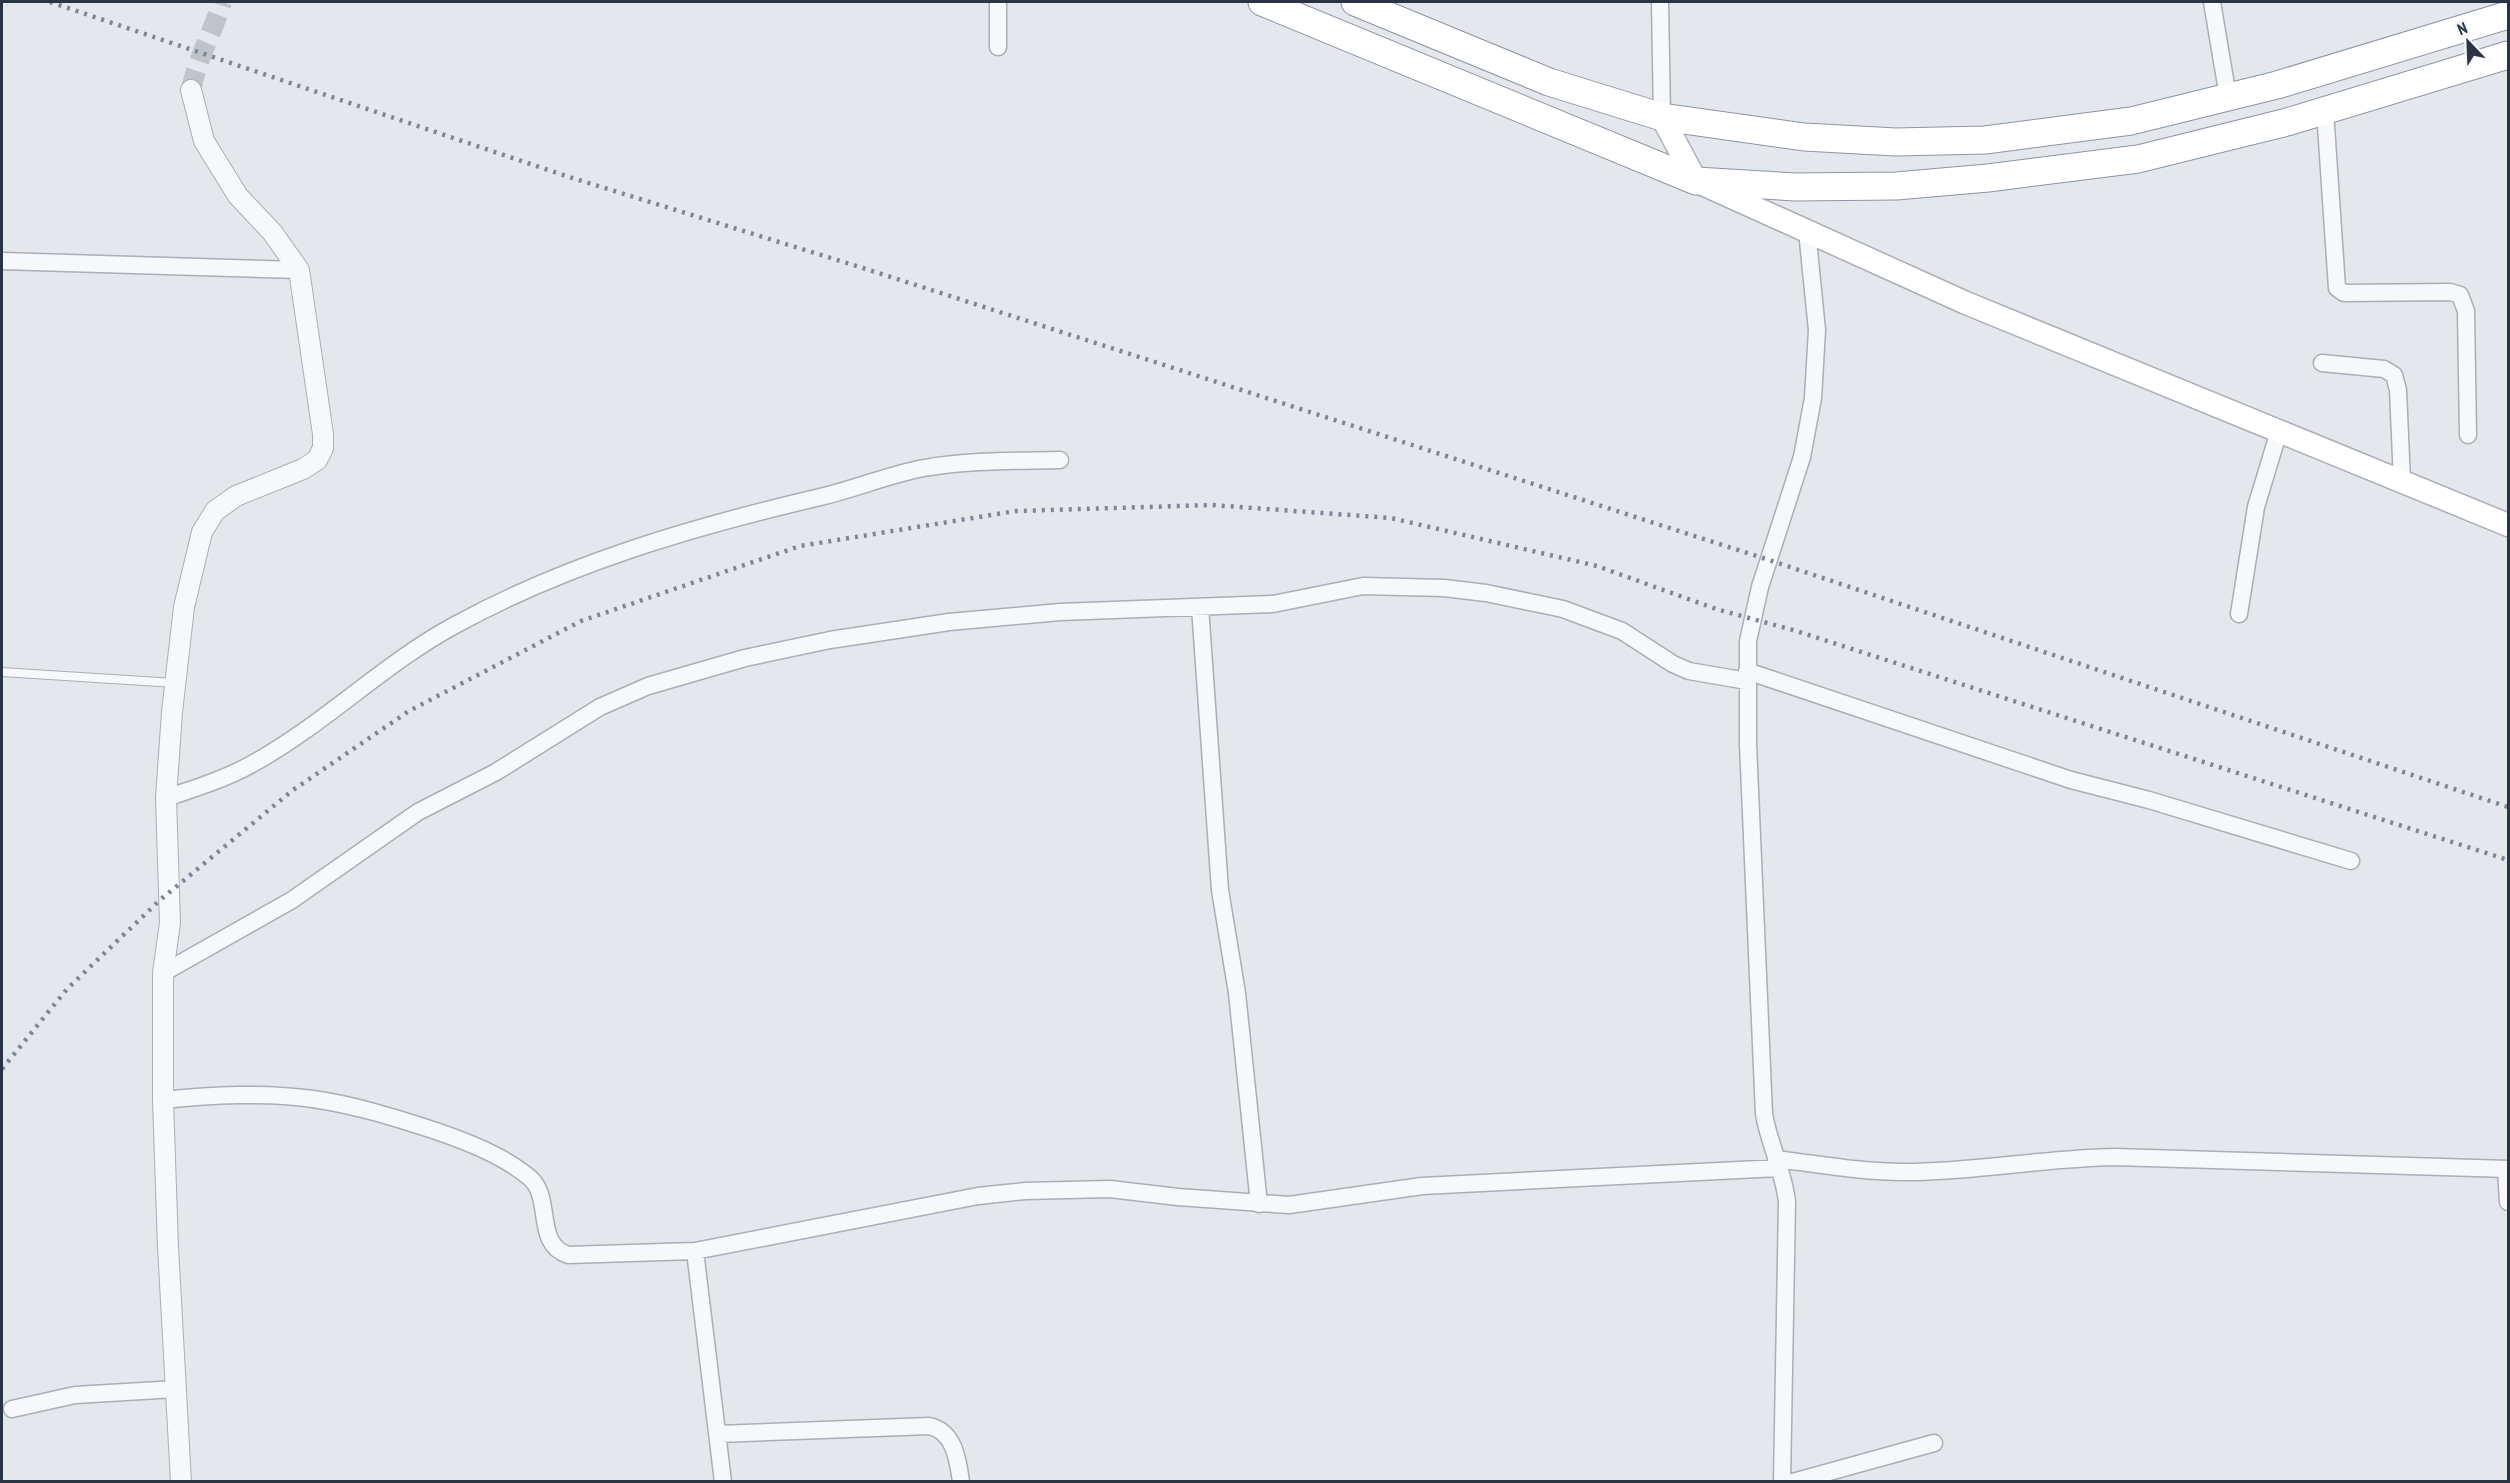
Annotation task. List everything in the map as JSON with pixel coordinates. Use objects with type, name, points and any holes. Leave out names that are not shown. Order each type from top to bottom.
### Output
[{"type":"highway","points":[[1262,2],[1696,181],[1806,187],[1896,186],[1988,178],[2138,159],[2325,111],[2508,56]]},
{"type":"highway","points":[[1355,2],[1549,82],[1662,117],[1804,137],[1896,142],[1985,140],[2131,121],[2368,58],[2508,15]]},
{"type":"main road","points":[[1662,117],[1696,181],[1966,303],[2508,525]]},
{"type":"street","points":[[998,2],[998,47]]},
{"type":"street","points":[[1660,2],[1662,117]]},
{"type":"street","points":[[2212,2],[2228,97]]},
{"type":"street","points":[[182,1482],[168,1247],[163,1100],[164,973],[170,923],[166,798],[184,607],[202,532],[215,511],[236,496],[303,469],[317,460],[324,448],[299,270],[272,232],[238,196],[204,141],[191,90]]},
{"type":"street","points":[[2325,111],[2337,288],[2344,293],[2450,292],[2460,295],[2466,311],[2468,435]]},
{"type":"street","points":[[1782,1482],[1787,1202],[1786,1186],[1764,1114],[1747,676],[1748,641],[1760,587],[1802,457],[1813,398],[1817,330],[1807,231]]},
{"type":"street","points":[[2,261],[299,270]]},
{"type":"street","points":[[2322,363],[2384,369],[2394,375],[2398,390],[2402,481]]},
{"type":"street","points":[[2239,614],[2256,507],[2279,431]]},
{"type":"street","points":[[166,798],[221,780],[253,764],[291,740],[411,652],[457,624],[588,565],[669,537],[924,468],[999,461],[1060,460]]},
{"type":"street","points":[[164,973],[292,900],[418,812],[496,772],[600,707],[648,687],[745,658],[830,640],[949,622],[1060,612],[1281,603],[1363,586],[1444,588],[1486,593],[1528,601],[1591,618],[1622,630],[1673,664],[1689,671],[1747,676],[2071,780],[2170,806],[2351,861]]},
{"type":"street","points":[[1200,607],[1220,890],[1238,993],[1259,1204]]},
{"type":"street","points":[[163,1100],[264,1095],[313,1099],[393,1117],[468,1142],[532,1179],[541,1197],[549,1238],[559,1252],[568,1255],[694,1251],[978,1196],[1025,1191],[1110,1189],[1259,1204],[1305,1203],[1422,1186],[1778,1163],[1904,1172],[1944,1171],[2057,1159],[2115,1156],[2507,1169],[2508,1202]]},
{"type":"street","points":[[694,1251],[723,1482]]},
{"type":"street","points":[[12,1409],[75,1395],[176,1389]]},
{"type":"street","points":[[717,1434],[928,1426],[938,1428],[946,1434],[956,1456],[961,1482]]},
{"type":"street","points":[[1793,1482],[1934,1443]]},
{"type":"lane","points":[[2,672],[176,683]]},
{"type":"tunnel","points":[[191,90],[197,67],[222,2]]},
{"type":"railway","points":[[50,2],[566,176],[863,268],[1769,560],[2508,807]]},
{"type":"railway","points":[[2,1069],[67,989],[160,900],[293,790],[409,711],[581,621],[800,546],[1016,511],[1212,505],[1391,518],[1597,566],[1716,609],[1793,630],[2508,860]]}]
